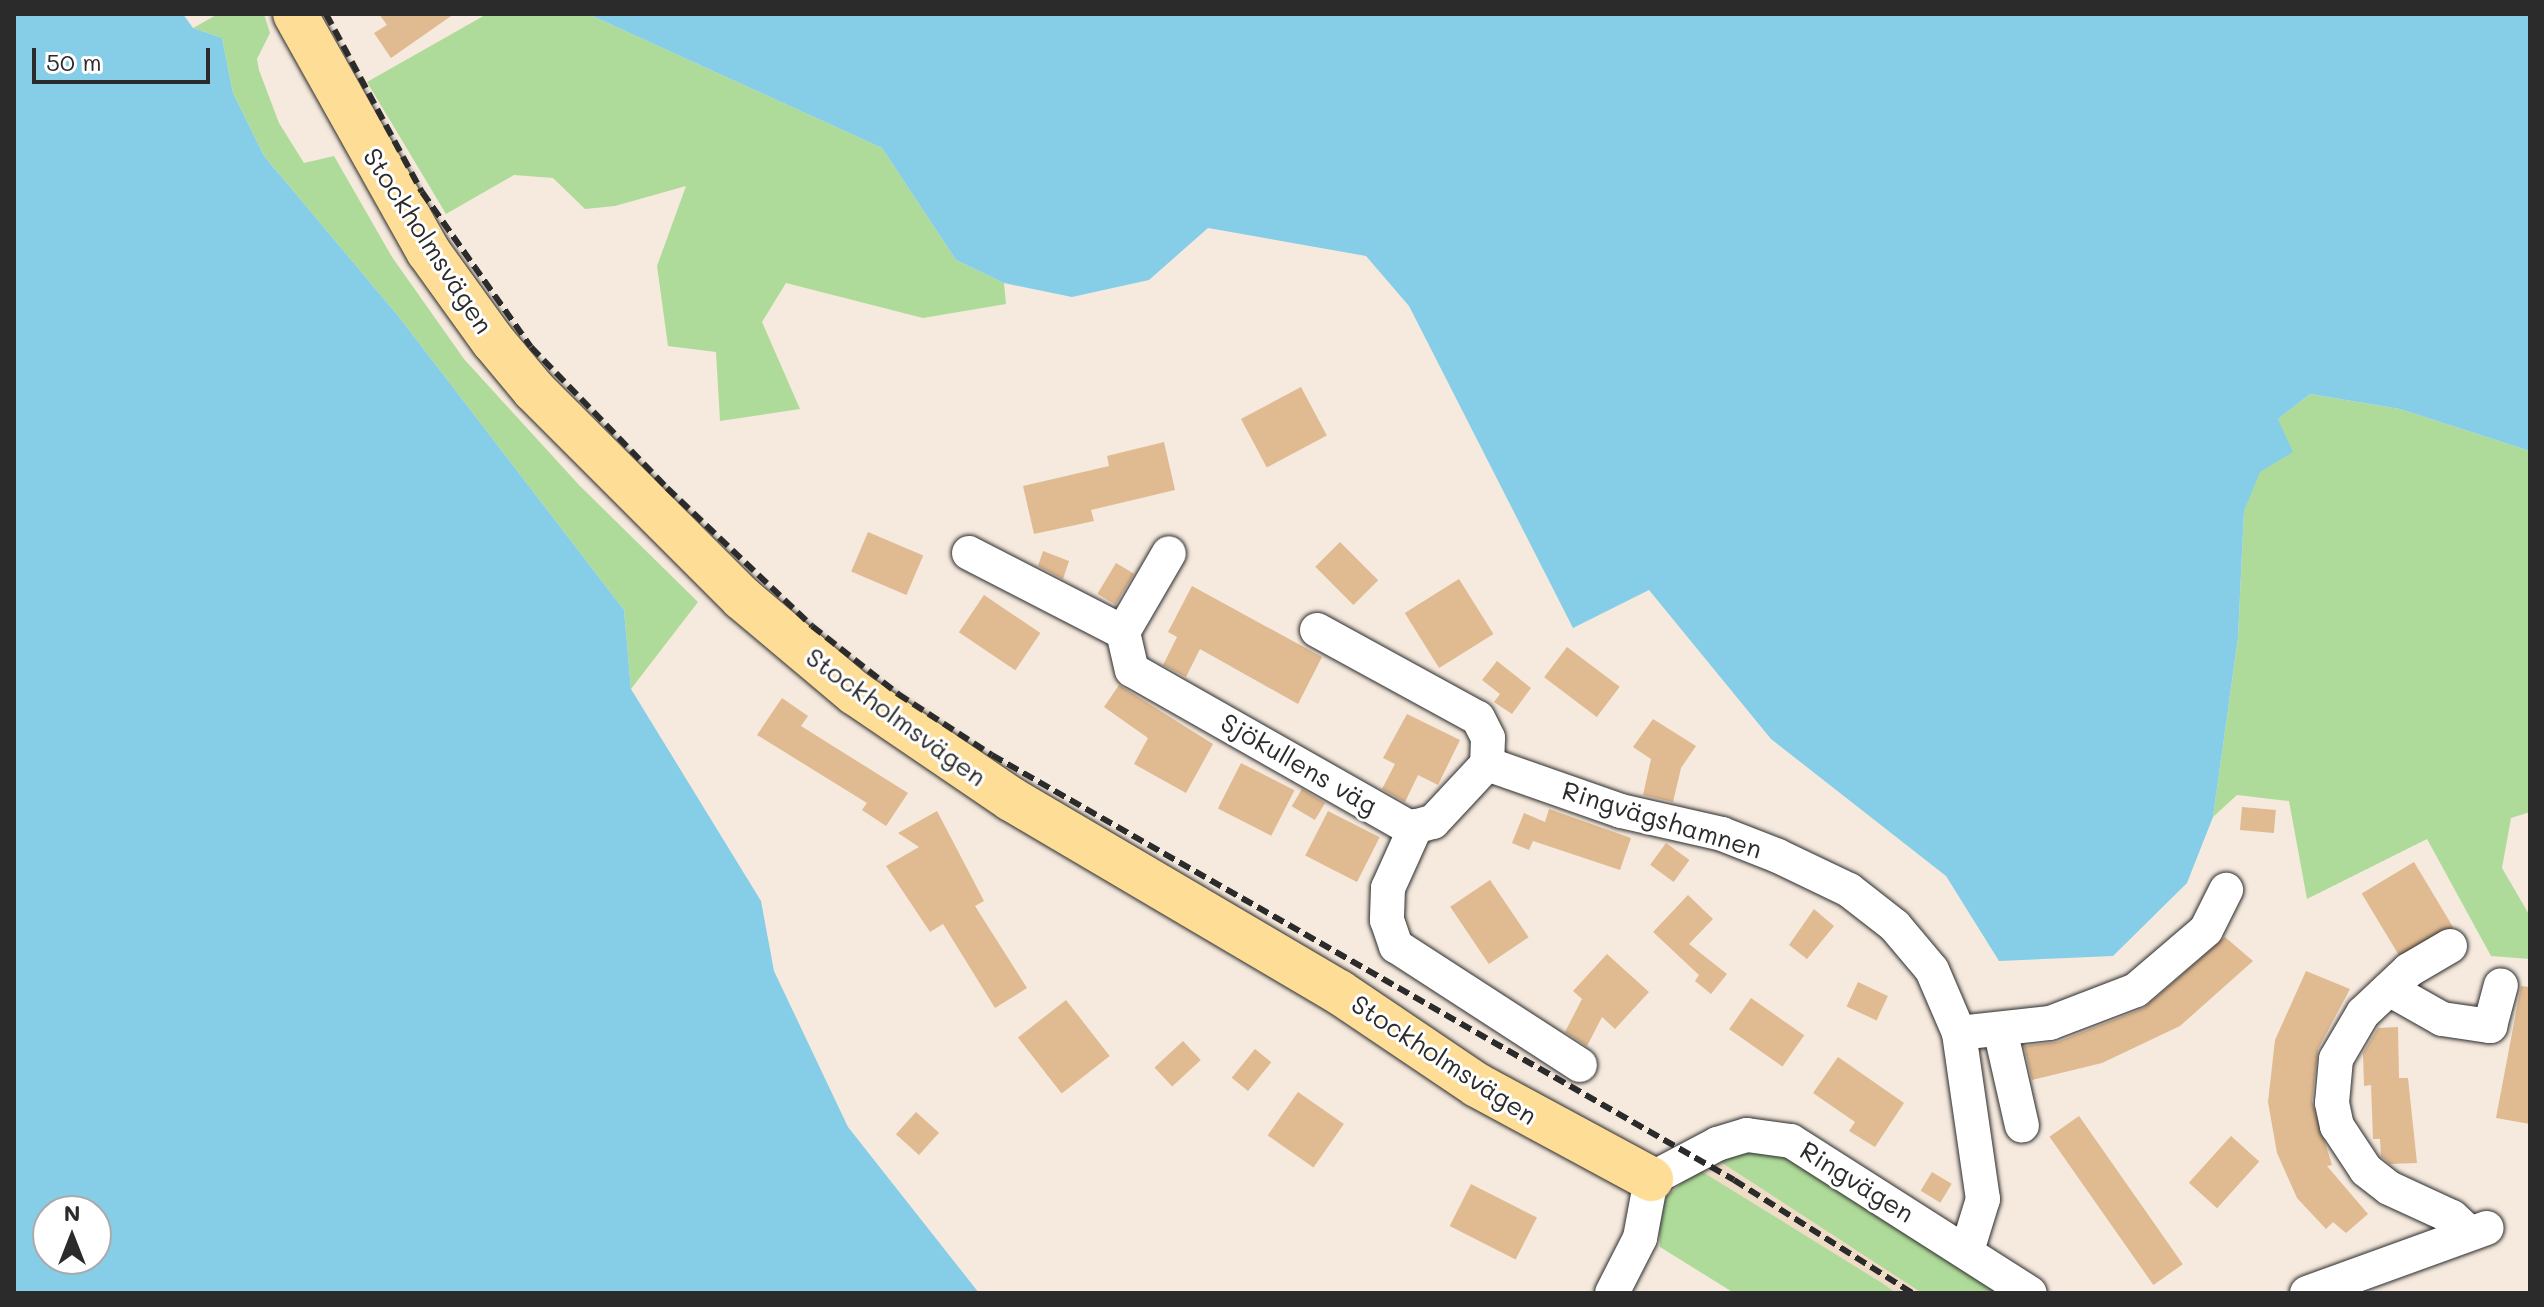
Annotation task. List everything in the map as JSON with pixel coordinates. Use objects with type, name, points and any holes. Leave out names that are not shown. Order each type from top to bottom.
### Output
[{"type":"main road","name":"Stockholmsvägen","points":[[295,14],[428,251],[493,341],[534,390],[742,598],[855,693],[1011,799],[1339,992],[1477,1085],[1651,1179]]},
{"type":"street","points":[[969,553],[1123,632],[1169,553]]},
{"type":"street","points":[[1317,630],[1478,718],[1488,738],[1487,764],[1433,822],[1416,826],[1388,888],[1387,920],[1396,946],[1580,1065]]},
{"type":"street","name":"Sjökullens väg","points":[[1123,632],[1132,670],[1416,826]]},
{"type":"street","name":"Ringvägshamnen","points":[[1487,764],[1621,811],[1722,834],[1849,890],[1895,926],[1932,970],[1959,1033],[1983,1199],[1967,1251]]},
{"type":"street","points":[[1959,1033],[2079,1015],[2136,990],[2206,930],[2226,890]]},
{"type":"street","points":[[2307,1293],[2479,1229],[2389,1188],[2366,1170],[2337,1126],[2332,1103],[2336,1059],[2363,1013],[2389,989],[2450,946]]},
{"type":"street","points":[[2389,989],[2442,1019],[2490,1026],[2501,985]]},
{"type":"street","points":[[2000,1029],[2022,1126]]},
{"type":"street","name":"Ringvägen","points":[[1651,1179],[1717,1144],[1747,1135],[1791,1141],[2030,1293]]},
{"type":"street","points":[[1612,1293],[1640,1238],[1651,1179]]},
{"type":"shaded area","points":[[1713,1157],[1922,1293],[1896,1293],[1698,1169]]},
{"type":"green space","points":[[218,14],[264,14],[270,33],[257,59],[259,70],[279,123],[304,163],[334,156],[392,257],[464,359],[579,485],[698,602],[631,689],[624,610],[399,317],[264,156],[233,93],[222,38],[193,28]]},
{"type":"green space","points":[[487,14],[588,14],[882,148],[956,260],[1004,283],[1006,304],[923,318],[786,283],[762,322],[800,409],[720,421],[716,352],[668,346],[657,266],[686,186],[615,206],[585,209],[553,178],[514,175],[446,214],[367,82]]},
{"type":"green space","points":[[2310,394],[2400,409],[2530,451],[2530,812],[2511,818],[2502,868],[2530,916],[2530,959],[2491,956],[2427,839],[2307,899],[2289,801],[2237,795],[2213,817],[2238,638],[2244,511],[2278,419]]},
{"type":"green space","points":[[1736,1147],[1779,1150],[2009,1293],[1922,1293],[1713,1157]]},
{"type":"green space","points":[[1698,1169],[1896,1293],[1734,1293],[1660,1247],[1659,1213],[1667,1196]]},
{"type":"water","points":[[14,14],[183,14],[193,28],[222,38],[233,93],[264,156],[399,317],[624,610],[631,689],[761,901],[774,971],[848,1127],[979,1293],[14,1293]]},
{"type":"water","points":[[588,14],[2530,14],[2530,451],[2400,409],[2310,394],[2278,419],[2293,452],[2260,472],[2244,511],[2238,638],[2213,817],[2187,883],[2113,956],[1999,961],[1946,876],[1771,739],[1649,590],[1573,628],[1409,306],[1366,256],[1208,228],[1149,280],[1072,297],[1004,283],[956,260],[882,148]]},
{"type":"building","points":[[379,14],[454,14],[391,58],[374,33],[387,25]]},
{"type":"building","points":[[1301,387],[1327,436],[1267,467],[1241,419]]},
{"type":"building","points":[[1164,442],[1175,490],[1091,510],[1094,521],[1034,534],[1023,486],[1109,466],[1107,456]]},
{"type":"building","points":[[868,532],[923,555],[906,595],[851,572]]},
{"type":"building","points":[[1340,542],[1378,580],[1353,605],[1315,567]]},
{"type":"building","points":[[1043,551],[1069,561],[1063,579],[1038,566]]},
{"type":"building","points":[[1116,563],[1134,574],[1115,605],[1097,594]]},
{"type":"building","points":[[1459,579],[1493,634],[1439,668],[1405,613]]},
{"type":"building","points":[[1192,586],[1322,657],[1298,704],[1200,649],[1186,677],[1163,665],[1177,637],[1168,632]]},
{"type":"building","points":[[984,595],[1040,633],[1015,670],[959,632]]},
{"type":"building","points":[[1567,647],[1620,687],[1597,717],[1544,677]]},
{"type":"building","points":[[1497,661],[1531,688],[1512,714],[1494,702],[1500,694],[1482,680]]},
{"type":"building","points":[[1119,685],[1213,744],[1186,793],[1134,764],[1148,738],[1104,707]]},
{"type":"building","points":[[782,698],[808,716],[801,726],[908,793],[886,826],[862,810],[867,803],[757,735]]},
{"type":"building","points":[[1407,714],[1460,740],[1438,785],[1418,775],[1405,802],[1382,789],[1395,764],[1383,758]]},
{"type":"building","points":[[1653,719],[1696,746],[1681,768],[1673,802],[1643,795],[1651,759],[1633,747]]},
{"type":"building","points":[[1241,763],[1294,790],[1271,836],[1218,808]]},
{"type":"building","points":[[1302,789],[1325,803],[1315,820],[1292,806]]},
{"type":"building","points":[[2242,807],[2276,810],[2274,833],[2240,830]]},
{"type":"building","points":[[1549,809],[1631,838],[1620,870],[1533,841],[1529,850],[1512,843],[1524,813],[1545,822]]},
{"type":"building","points":[[937,811],[984,901],[975,906],[1027,988],[995,1008],[943,924],[930,932],[886,866],[919,847],[898,833]]},
{"type":"building","points":[[1328,811],[1380,837],[1357,882],[1305,856]]},
{"type":"building","points":[[1666,843],[1689,860],[1674,882],[1650,865]]},
{"type":"building","points":[[2414,862],[2453,927],[2401,959],[2362,893]]},
{"type":"building","points":[[1490,880],[1529,937],[1489,964],[1450,907]]},
{"type":"building","points":[[1688,895],[1713,919],[1689,944],[1727,974],[1711,994],[1695,981],[1699,975],[1653,932]]},
{"type":"building","points":[[1814,909],[1834,926],[1807,959],[1789,945]]},
{"type":"building","points":[[2225,937],[2253,961],[2180,1026],[2102,1063],[2032,1080],[2024,1046],[2057,1042],[2144,1008]]},
{"type":"building","points":[[1607,954],[1649,992],[1615,1029],[1602,1017],[1587,1046],[1565,1032],[1582,999],[1573,991]]},
{"type":"building","points":[[2306,971],[2350,989],[2318,1049],[2312,1101],[2332,1165],[2327,1166],[2368,1214],[2346,1233],[2333,1222],[2326,1229],[2297,1198],[2277,1153],[2268,1102],[2275,1040]]},
{"type":"building","points":[[1858,982],[1888,996],[1876,1020],[1847,1006]]},
{"type":"building","points":[[2521,986],[2530,987],[2530,1124],[2496,1118]]},
{"type":"building","points":[[1751,998],[1804,1035],[1782,1066],[1729,1029]]},
{"type":"building","points":[[1066,1000],[1110,1056],[1062,1094],[1018,1038]]},
{"type":"building","points":[[2398,1027],[2399,1078],[2408,1078],[2417,1163],[2390,1164],[2381,1156],[2380,1139],[2373,1139],[2371,1085],[2364,1086],[2363,1053],[2378,1028]]},
{"type":"building","points":[[1183,1041],[1201,1060],[1172,1087],[1154,1068]]},
{"type":"building","points":[[1255,1049],[1271,1062],[1248,1091],[1232,1078]]},
{"type":"building","points":[[1838,1057],[1904,1103],[1875,1147],[1849,1131],[1855,1122],[1813,1093]]},
{"type":"building","points":[[1298,1092],[1344,1124],[1313,1168],[1268,1135]]},
{"type":"building","points":[[916,1112],[939,1133],[919,1155],[896,1134]]},
{"type":"building","points":[[2079,1116],[2183,1264],[2153,1285],[2050,1137]]},
{"type":"building","points":[[2231,1136],[2259,1161],[2217,1208],[2189,1183]]},
{"type":"building","points":[[1932,1172],[1952,1184],[1940,1203],[1921,1191]]},
{"type":"building","points":[[1471,1184],[1537,1218],[1516,1259],[1450,1226]]},
{"type":"railway","points":[[326,14],[422,192],[531,347],[667,488],[812,626],[898,694],[992,755],[1734,1180],[1912,1293]]}]
